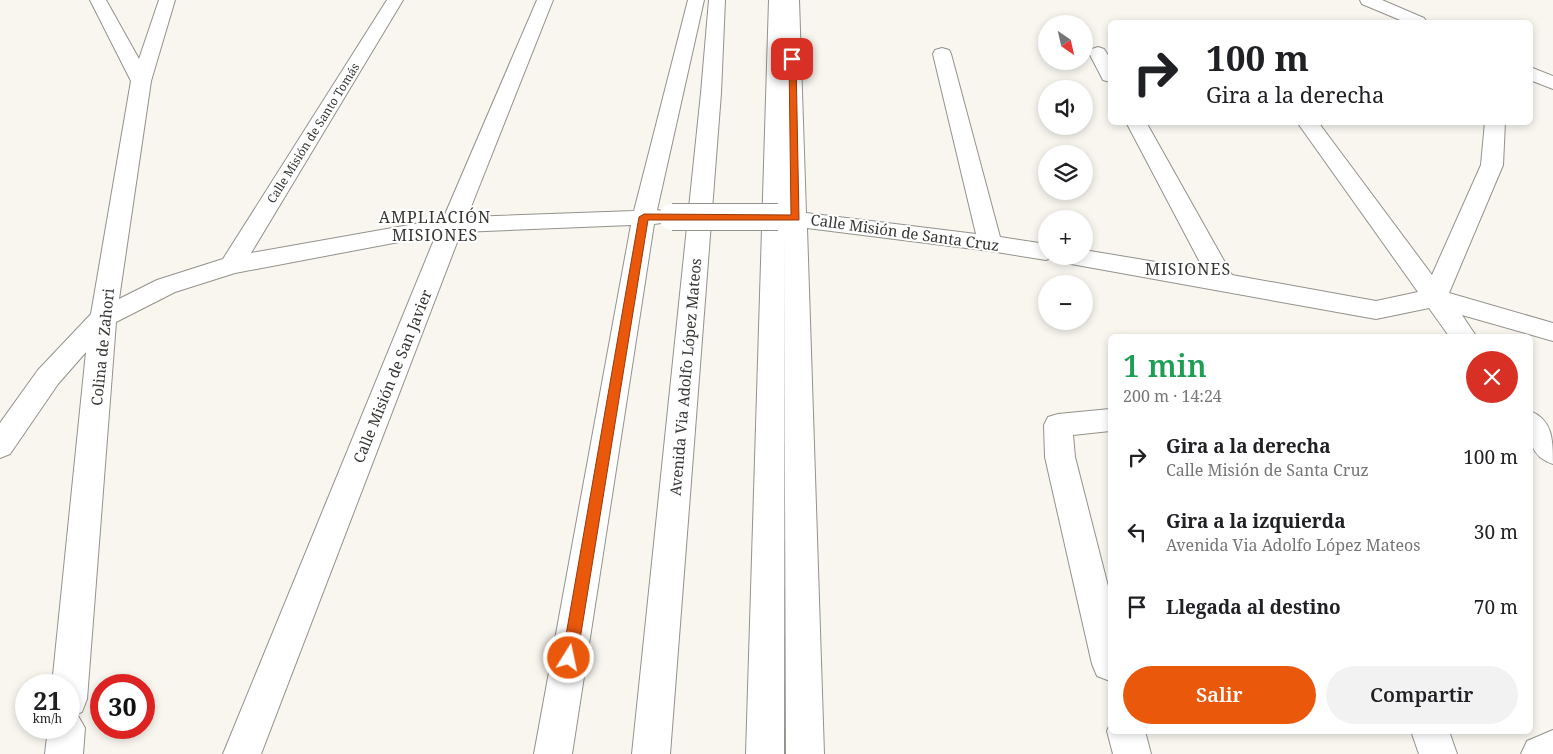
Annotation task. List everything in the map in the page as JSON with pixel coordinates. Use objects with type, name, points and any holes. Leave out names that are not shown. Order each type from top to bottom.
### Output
[{"type":"street","points":[[98,0],[141,81]]},
{"type":"street","name":"Colina de Zahori","points":[[71,674],[104,317],[141,81],[168,0]]},
{"type":"street","name":"Calle Misión de Santo Tomás","points":[[232,265],[395,0]]},
{"type":"street","name":"Calle Misión de San Javier","points":[[242,754],[452,225],[545,0]]},
{"type":"street","points":[[553,754],[658,217],[696,0]]},
{"type":"street","name":"Avenida Via Adolfo López Mateos","points":[[652,754],[711,93],[717,0]]},
{"type":"street","points":[[764,754],[776,0]]},
{"type":"street","points":[[791,0],[787,217],[804,754]]},
{"type":"street","points":[[1368,0],[1413,20]]},
{"type":"street","points":[[1098,53],[1108,72]]},
{"type":"street","points":[[942,54],[990,243]]},
{"type":"street","points":[[1533,74],[1553,83]]},
{"type":"street","points":[[1138,125],[1222,282]]},
{"type":"street","points":[[1309,125],[1461,334]]},
{"type":"street","points":[[1434,298],[1492,164],[1495,125]]},
{"type":"street","name":"Calle Misión de Santa Cruz","points":[[0,446],[48,378],[104,317],[166,286],[232,265],[452,225],[658,217],[787,217],[1038,251]]},
{"type":"street","points":[[1093,260],[1376,310],[1434,298],[1553,332]]},
{"type":"street","points":[[1108,420],[1058,425],[1060,457],[1108,656]]},
{"type":"street","points":[[1533,426],[1553,452]]},
{"type":"street","points":[[1127,734],[1132,754]]},
{"type":"street","points":[[1431,734],[1438,754]]},
{"type":"street","points":[[64,754],[65,739]]},
{"type":"street","points":[[1540,754],[1553,749]]},
{"type":"district","name":"AMPLIACIÓN MISIONES","points":[[435,226]]},
{"type":"district","name":"MISIONES","points":[[1188,269]]},
{"type":"route","points":[[569,658],[644,217],[796,218],[792,59]]}]
